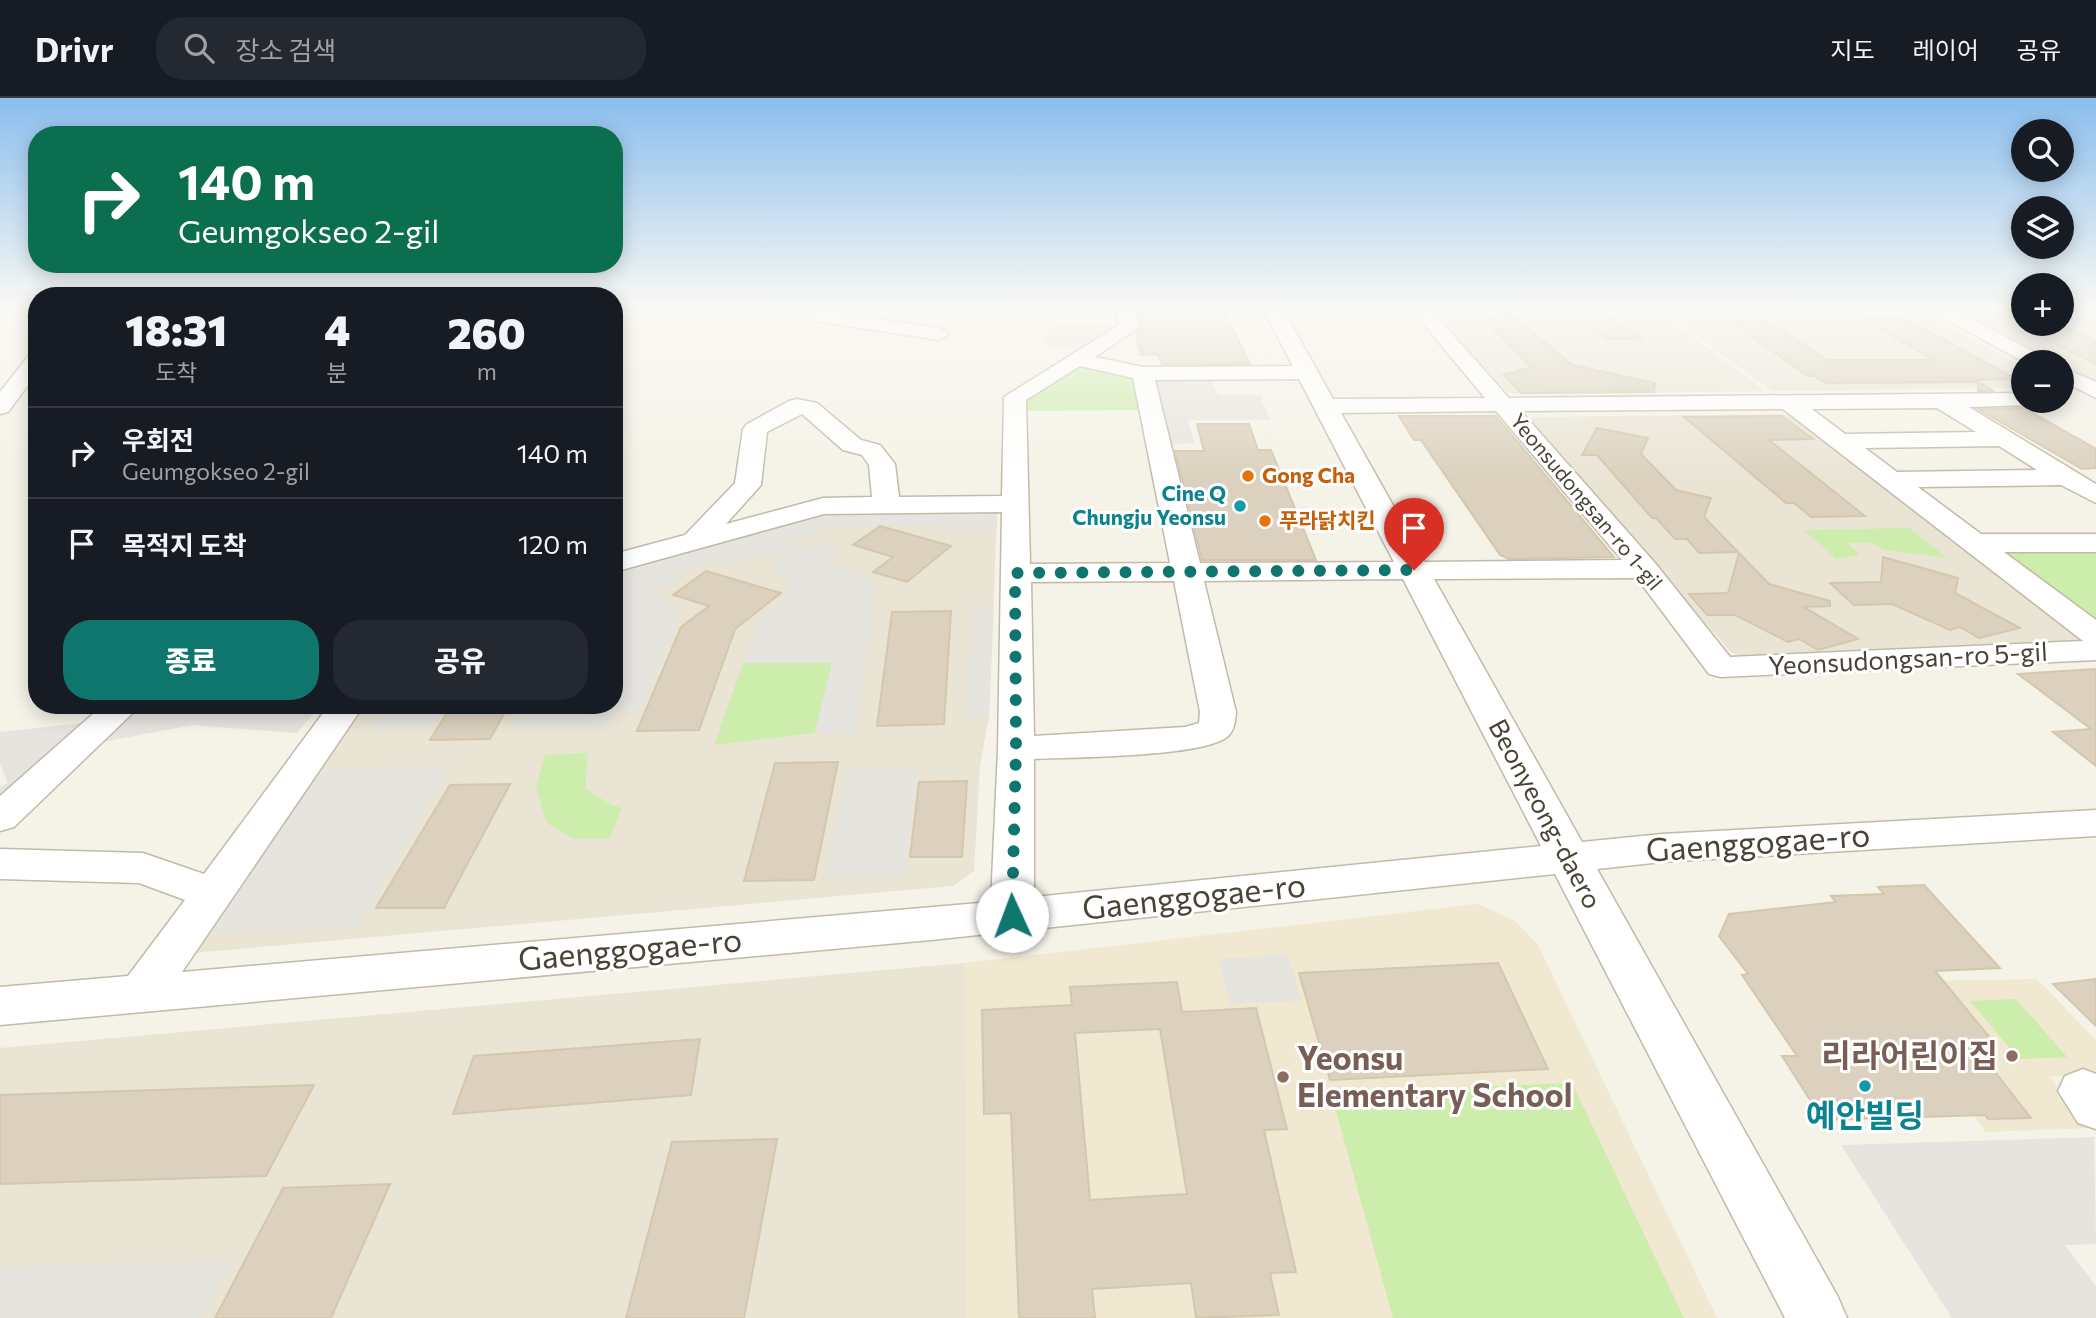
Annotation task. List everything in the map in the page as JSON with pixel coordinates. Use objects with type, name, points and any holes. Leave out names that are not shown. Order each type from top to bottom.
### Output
[{"type":"street","points":[[1012,916],[1016,749],[1013,504],[1015,397],[1067,366]]},
{"type":"street","points":[[1108,366],[1143,374],[1307,372]]},
{"type":"street","name":"Beonyeong-daero","points":[[1304,366],[1817,1318]]},
{"type":"street","name":"Yeonsudongsan-ro 1-gil","points":[[1469,366],[1645,569],[1721,667]]},
{"type":"street","points":[[0,407],[28,370]]},
{"type":"street","points":[[1016,749],[1185,738],[1202,736],[1216,728],[1218,712],[1184,572],[1143,374]]},
{"type":"street","points":[[2074,379],[2096,391]]},
{"type":"street","points":[[2074,400],[2096,399]]},
{"type":"street","points":[[1325,406],[2011,400]]},
{"type":"street","points":[[1942,401],[2096,495]]},
{"type":"street","points":[[1788,402],[2096,635]]},
{"type":"street","points":[[694,541],[748,485],[755,429],[797,406],[808,408],[852,445],[871,450],[882,464],[886,505]]},
{"type":"street","points":[[1840,441],[2006,439]]},
{"type":"street","points":[[1892,480],[2067,477]]},
{"type":"street","points":[[623,560],[823,506],[1013,504]]},
{"type":"street","points":[[1976,543],[2096,542]]},
{"type":"street","points":[[1015,573],[1645,569]]},
{"type":"street","name":"Yeonsudongsan-ro 5-gil","points":[[1721,667],[2096,650]]},
{"type":"street","points":[[0,818],[114,714]]},
{"type":"street","points":[[142,993],[341,714]]},
{"type":"street","name":"Gaenggogae-ro","points":[[0,1006],[1012,916],[1662,848],[2091,829]]},
{"type":"street","points":[[0,864],[143,868],[213,894]]},
{"type":"street","points":[[2096,1090],[2083,1091],[2096,1107]]},
{"type":"shaded area","points":[[1483,366],[1732,366],[1765,391],[1515,394],[1507,392]]},
{"type":"shaded area","points":[[1738,366],[2011,366],[2011,388],[1772,391]]},
{"type":"shaded area","points":[[1743,366],[1778,366],[1794,377],[1760,378]]},
{"type":"shaded area","points":[[2074,366],[2096,366],[2096,381],[2074,370]]},
{"type":"shaded area","points":[[1211,376],[1218,395],[1260,395],[1270,420],[1188,420],[1194,443],[1171,444],[1154,377]]},
{"type":"shaded area","points":[[1783,414],[1800,419],[2086,642],[1744,657],[1731,652],[1528,420],[1534,417]]},
{"type":"shaded area","points":[[982,509],[997,514],[997,531],[948,532],[937,525],[837,526],[786,540],[794,548],[839,545],[834,566],[849,568],[865,575],[875,590],[856,733],[815,733],[832,663],[743,663],[764,609],[779,609],[791,576],[773,575],[778,552],[726,567],[721,559],[672,574],[679,582],[652,591],[681,617],[641,710],[623,710],[623,569],[824,514]]},
{"type":"shaded area","points":[[824,514],[997,514],[989,716],[980,766],[974,871],[953,886],[193,953],[353,714],[623,714],[623,569]]},
{"type":"shaded area","points":[[994,606],[989,716],[968,717],[973,607]]},
{"type":"shaded area","points":[[128,714],[313,714],[297,733],[192,725],[97,743]]},
{"type":"shaded area","points":[[381,714],[440,714],[431,729],[371,729]]},
{"type":"shaded area","points":[[519,714],[614,714],[609,728],[511,730]]},
{"type":"shaded area","points":[[91,722],[0,804],[0,787],[8,783],[0,764],[0,732]]},
{"type":"shaded area","points":[[449,767],[358,928],[205,934],[322,769]]},
{"type":"shaded area","points":[[848,770],[917,770],[904,876],[826,876]]},
{"type":"shaded area","name":"Yeonsu Elementary School","points":[[1478,904],[1515,921],[1538,945],[1717,1318],[967,1318],[964,963]]},
{"type":"shaded area","points":[[1288,955],[1302,1001],[1230,1004],[1219,959]]},
{"type":"shaded area","points":[[964,963],[967,1318],[0,1318],[0,1048]]},
{"type":"shaded area","name":"리라어린이집","points":[[2037,979],[2096,1040],[2096,1072],[2050,1077],[2090,1128],[1986,1132],[1873,982]]},
{"type":"shaded area","points":[[2094,1137],[2096,1244],[2065,1245],[2096,1286],[2096,1318],[1952,1318],[1841,1145]]},
{"type":"shaded area","points":[[232,1261],[201,1318],[0,1318],[0,1267]]},
{"type":"green space","points":[[1067,366],[1094,366],[1133,376],[1139,410],[1015,411],[1015,397]]},
{"type":"green space","points":[[1909,528],[1947,558],[1884,550],[1873,543],[1848,543],[1860,555],[1836,559],[1804,530]]},
{"type":"green space","points":[[2007,552],[2096,552],[2096,628],[2003,556]]},
{"type":"green space","points":[[743,663],[832,663],[815,733],[714,745]]},
{"type":"green space","points":[[588,753],[585,788],[611,805],[622,808],[609,839],[574,839],[547,823],[536,787],[545,755]]},
{"type":"green space","points":[[2016,999],[2067,1057],[2019,1059],[1970,1001]]},
{"type":"green space","points":[[1572,1083],[1684,1318],[1393,1318],[1331,1093]]},
{"type":"building","points":[[1576,366],[1655,383],[1654,392],[1521,393],[1504,375],[1531,367]]},
{"type":"building","points":[[1794,366],[1992,366],[2011,376],[2011,379],[1974,380],[1978,382],[1826,383],[1814,376],[1808,376]]},
{"type":"building","points":[[1978,382],[1994,391],[1978,391]]},
{"type":"building","points":[[2011,408],[2011,413],[2033,413],[2096,449],[2096,468],[2082,469],[1978,409]]},
{"type":"building","points":[[1399,416],[1496,416],[1614,557],[1509,559],[1500,555],[1421,440],[1414,440]]},
{"type":"building","points":[[1782,416],[1813,439],[1769,440],[1865,516],[1811,517],[1794,503],[1786,503],[1684,417]]},
{"type":"building","name":"Cine Q Chungju Yeonsu","points":[[1197,424],[1249,424],[1258,450],[1271,450],[1316,560],[1202,560],[1175,451],[1204,451]]},
{"type":"building","points":[[1597,428],[1648,438],[1641,454],[1676,490],[1711,498],[1704,517],[1738,552],[1699,553],[1687,539],[1675,539],[1656,518],[1652,518],[1597,455],[1582,455]]},
{"type":"building","points":[[880,526],[951,546],[907,582],[873,572],[893,557],[853,545]]},
{"type":"building","points":[[1739,553],[1769,584],[1830,601],[1830,606],[1804,607],[1858,639],[1818,650],[1799,639],[1788,642],[1735,615],[1707,615],[1689,594],[1728,593]]},
{"type":"building","points":[[1883,557],[1958,578],[1955,593],[2020,628],[1979,638],[1960,627],[1950,630],[1892,604],[1854,605],[1830,583],[1881,582]]},
{"type":"building","points":[[706,571],[781,593],[735,629],[699,730],[637,731],[681,627],[709,606],[673,595]]},
{"type":"building","points":[[951,611],[944,724],[877,726],[892,612]]},
{"type":"building","points":[[2096,669],[2096,766],[2053,732],[2091,729],[2018,674]]},
{"type":"building","points":[[446,714],[504,714],[490,739],[430,740]]},
{"type":"building","points":[[838,762],[814,880],[744,881],[775,763]]},
{"type":"building","points":[[967,781],[962,857],[910,857],[919,782]]},
{"type":"building","points":[[510,784],[444,908],[376,908],[450,785]]},
{"type":"building","points":[[1924,885],[2000,968],[1935,971],[1996,1045],[1974,1045],[2031,1118],[1988,1119],[1985,1115],[1823,1120],[1782,1056],[1797,1056],[1742,975],[1748,974],[1719,936],[1729,914],[1836,902],[1831,896],[1884,894],[1878,887]]},
{"type":"building","points":[[1498,963],[1548,1069],[1330,1080],[1299,973]]},
{"type":"building","points":[[2096,979],[2096,1026],[2053,984]]},
{"type":"building","points":[[1177,982],[1182,1012],[1256,1008],[1287,1129],[1264,1130],[1296,1272],[1270,1273],[1279,1315],[1196,1318],[1191,1283],[1092,1289],[1095,1318],[1019,1318],[1011,1113],[984,1114],[982,1010],[1072,1005],[1070,987]],"holes":[[[1160,1029],[1187,1194],[1090,1200],[1075,1033]]]},
{"type":"building","points":[[700,1039],[691,1095],[453,1114],[474,1056]]},
{"type":"building","points":[[314,1085],[266,1176],[0,1184],[0,1095]]},
{"type":"building","points":[[777,1139],[744,1318],[626,1318],[672,1142]]},
{"type":"building","points":[[390,1184],[331,1318],[215,1318],[283,1188]]},
{"type":"place","name":"Gong Cha","points":[[1248,476]]},
{"type":"place","name":"Cine Q Chungju Yeonsu","points":[[1240,506]]},
{"type":"place","name":"푸라닭치킨","points":[[1265,521]]},
{"type":"place","name":"리라어린이집","points":[[2012,1056]]},
{"type":"place","name":"Yeonsu Elementary School","points":[[1283,1077]]},
{"type":"place","name":"예안빌딩","points":[[1865,1086]]},
{"type":"route","points":[[1012,916],[1016,749],[1015,573],[1414,570]]}]
